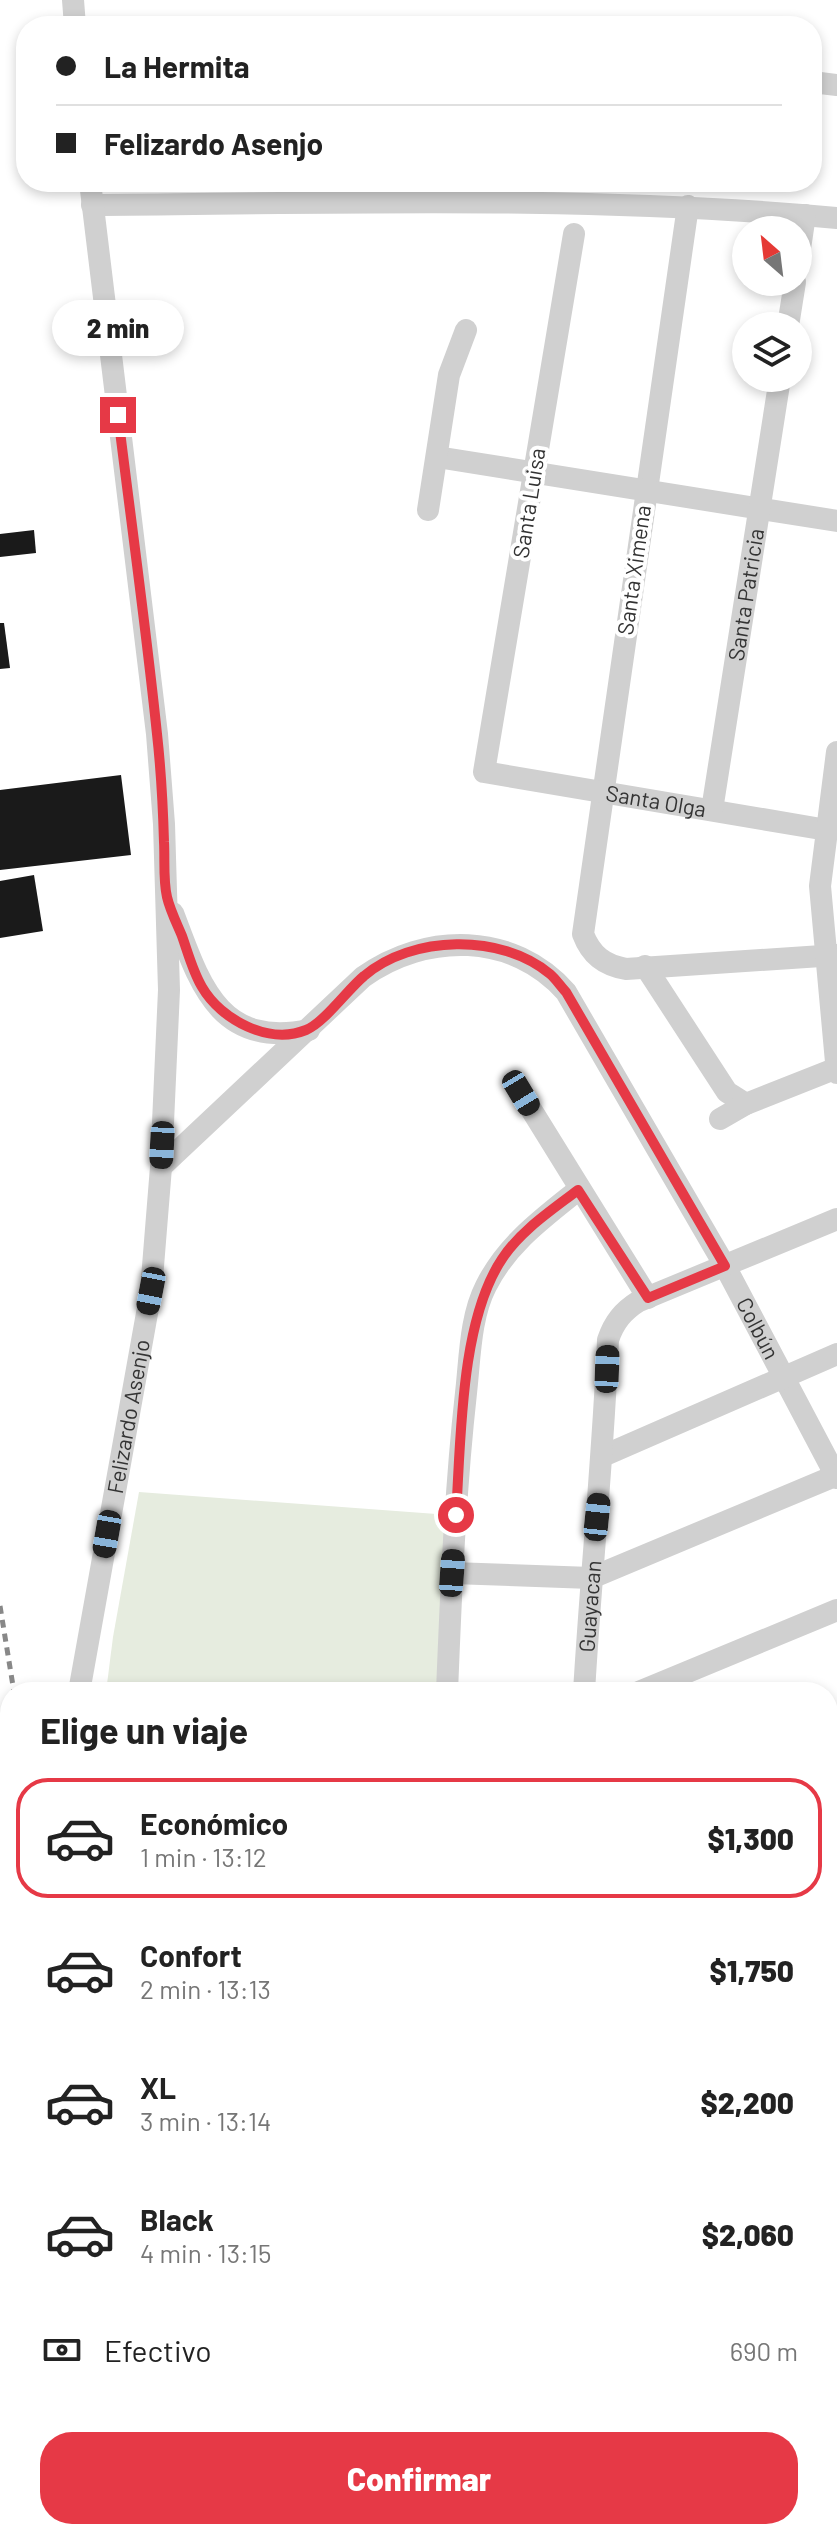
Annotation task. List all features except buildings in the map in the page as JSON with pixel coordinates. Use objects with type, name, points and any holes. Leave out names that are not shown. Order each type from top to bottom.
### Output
[{"type":"street","name":"Felizardo Asenjo","points":[[81,1682],[151,1291],[161,1167],[169,990],[157,734],[91,192]]},
{"type":"street","points":[[92,205],[471,201],[688,206],[837,218]]},
{"type":"street","name":"Santa Ximena","points":[[645,966],[626,969],[607,964],[592,952],[583,934],[688,206]]},
{"type":"street","name":"Santa Luisa","points":[[484,772],[574,234]]},
{"type":"street","points":[[428,510],[449,375],[466,330]]},
{"type":"street","name":"Santa Patricia","points":[[712,810],[778,392]]},
{"type":"street","points":[[437,457],[837,521]]},
{"type":"street","points":[[720,1119],[746,1104],[836,1070],[832,955],[820,886],[837,752]]},
{"type":"street","name":"Santa Olga","points":[[484,772],[827,830]]},
{"type":"street","points":[[167,897],[196,975],[218,1008],[241,1024],[255,1029],[285,1033],[309,1030]]},
{"type":"street","name":"Colbún","points":[[161,1167],[376,967],[411,951],[467,945],[505,952],[536,965],[551,974],[566,992],[725,1266],[836,1476]]},
{"type":"street","points":[[746,1104],[727,1092],[645,966],[832,955]]},
{"type":"street","points":[[521,1093],[578,1190],[648,1298]]},
{"type":"street","points":[[447,1682],[462,1428],[472,1334],[485,1289],[503,1256],[533,1226],[578,1190]]},
{"type":"street","name":"Guayacan","points":[[585,1682],[611,1329],[623,1312],[648,1298],[837,1219]]},
{"type":"street","points":[[603,1456],[837,1354]]},
{"type":"street","points":[[452,1573],[591,1578],[836,1476]]},
{"type":"street","points":[[663,1682],[837,1610]]},
{"type":"shaded area","points":[[139,1492],[450,1515],[442,1682],[107,1682]]},
{"type":"railway","points":[[0,1606],[12,1682]]},
{"type":"route","points":[[118,415],[157,734],[167,897],[196,975],[209,998],[241,1024],[270,1033],[300,1032],[309,1030],[376,967],[411,951],[448,945],[486,947],[536,965],[551,974],[566,992],[725,1266],[648,1298],[578,1190],[533,1226],[503,1256],[485,1289],[472,1334],[456,1515]]}]
